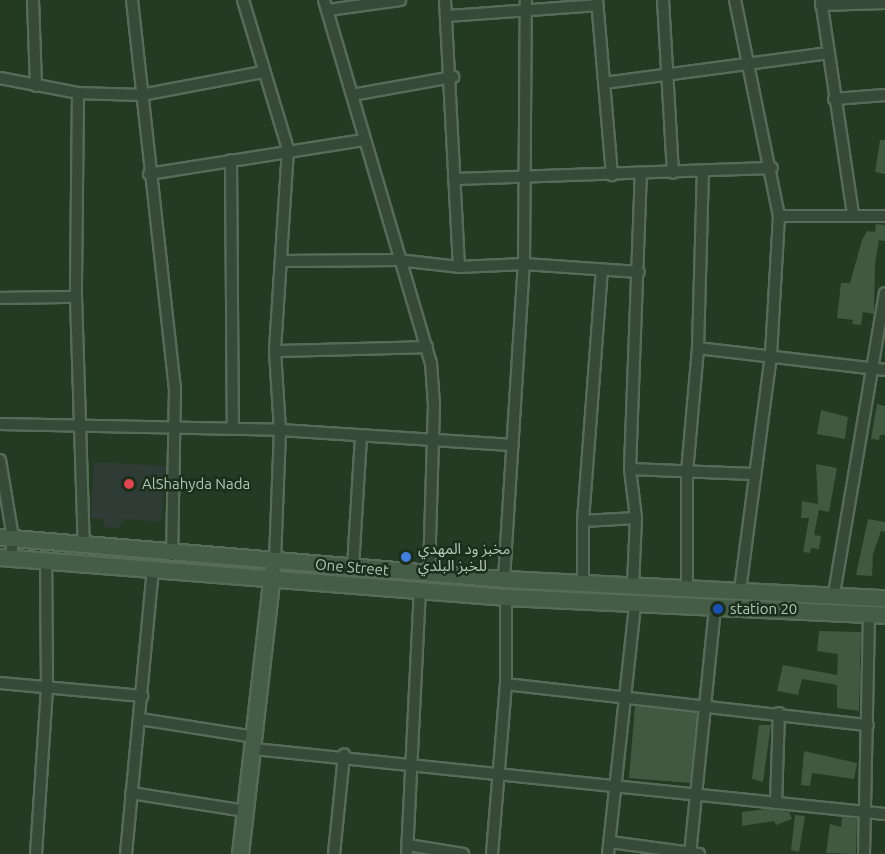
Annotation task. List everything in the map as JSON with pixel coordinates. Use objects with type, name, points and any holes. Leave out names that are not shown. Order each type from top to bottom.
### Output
[{"type":"street","points":[[33,0],[36,86]]},
{"type":"street","points":[[132,0],[177,430],[172,555]]},
{"type":"street","points":[[240,854],[254,743],[270,579],[275,560],[280,430],[275,351],[283,261],[288,149],[243,0]]},
{"type":"street","points":[[400,0],[326,5],[398,260],[427,347],[434,381],[429,573]]},
{"type":"street","points":[[445,0],[453,77],[454,179],[459,267]]},
{"type":"street","points":[[663,0],[673,173]]},
{"type":"street","points":[[735,0],[751,64],[772,168],[779,216],[771,355],[752,474],[740,590]]},
{"type":"street","points":[[448,16],[525,5],[598,2],[612,175]]},
{"type":"street","points":[[853,215],[821,2],[885,3]]},
{"type":"street","points":[[504,579],[524,264],[525,5]]},
{"type":"street","points":[[604,83],[829,53]]},
{"type":"street","points":[[0,78],[78,93],[141,95],[263,72]]},
{"type":"street","points":[[352,95],[453,77]]},
{"type":"street","points":[[78,93],[76,297],[78,423],[84,546]]},
{"type":"street","points":[[834,99],[885,95]]},
{"type":"street","points":[[149,174],[288,149],[363,140]]},
{"type":"street","points":[[231,160],[233,429]]},
{"type":"street","points":[[454,179],[772,168]]},
{"type":"street","points":[[687,588],[687,472],[698,348],[703,172]]},
{"type":"street","points":[[633,586],[636,518],[630,469],[641,174]]},
{"type":"street","points":[[779,216],[885,216]]},
{"type":"street","points":[[283,261],[398,260],[459,267],[524,264],[639,272]]},
{"type":"street","points":[[583,582],[583,521],[602,270]]},
{"type":"street","points":[[834,594],[885,293]]},
{"type":"street","points":[[0,298],[76,297]]},
{"type":"street","points":[[275,351],[427,347]]},
{"type":"street","points":[[698,348],[885,370]]},
{"type":"street","points":[[0,424],[78,423],[177,430],[280,430],[361,438],[513,445]]},
{"type":"street","points":[[353,567],[361,438]]},
{"type":"street","points":[[0,460],[7,538],[5,558]]},
{"type":"street","points":[[630,469],[752,474]]},
{"type":"street","points":[[583,521],[636,518]]},
{"type":"street","name":"One Street","points":[[7,538],[172,555],[275,560],[504,579],[885,598]]},
{"type":"street","name":"One Street","points":[[5,558],[506,597],[885,615]]},
{"type":"street","points":[[36,854],[47,689],[46,561]]},
{"type":"street","points":[[126,854],[153,570]]},
{"type":"street","points":[[420,591],[414,764],[408,849],[463,854]]},
{"type":"street","points":[[492,854],[506,684],[506,597]]},
{"type":"street","points":[[608,854],[635,604]]},
{"type":"street","points":[[610,842],[693,854],[696,795],[715,608]]},
{"type":"street","points":[[864,854],[869,615]]},
{"type":"street","points":[[0,683],[142,696]]},
{"type":"street","points":[[506,684],[779,713],[868,726]]},
{"type":"street","points":[[776,802],[779,713]]},
{"type":"street","points":[[140,719],[254,743],[414,764],[500,771],[696,795],[885,814]]},
{"type":"street","points":[[334,854],[344,755]]},
{"type":"street","points":[[131,793],[246,810]]},
{"type":"shaded area","name":"AlShahyda Nada","points":[[94,462],[166,466],[161,522],[126,519],[118,528],[104,527],[104,519],[91,518]]},
{"type":"building","points":[[880,140],[885,140],[885,174],[875,172]]},
{"type":"building","points":[[876,224],[885,225],[885,241],[879,240],[875,264],[874,314],[863,312],[861,325],[852,324],[853,320],[837,318],[841,283],[850,283],[862,240],[867,231],[875,232]]},
{"type":"building","points":[[877,404],[885,406],[885,435],[880,435],[879,440],[871,439]]},
{"type":"building","points":[[821,410],[848,417],[845,439],[817,434]]},
{"type":"building","points":[[816,464],[837,468],[829,512],[819,510],[814,535],[821,536],[819,549],[811,548],[810,553],[803,552],[809,518],[801,518],[802,501],[818,504]]},
{"type":"building","points":[[868,519],[885,522],[885,532],[881,531],[873,554],[872,576],[856,575]]},
{"type":"building","points":[[819,631],[861,632],[859,711],[837,708],[837,685],[802,679],[798,695],[777,691],[783,665],[837,675],[838,654],[817,651]]},
{"type":"building","points":[[635,706],[697,713],[690,783],[629,778]]},
{"type":"building","points":[[759,725],[771,725],[763,782],[752,779]]},
{"type":"building","points":[[804,751],[857,763],[854,779],[812,773],[810,786],[801,785]]},
{"type":"building","points":[[766,809],[789,812],[792,819],[776,825],[774,821],[742,826],[742,812]]},
{"type":"building","points":[[795,815],[805,816],[799,852],[791,850]]},
{"type":"building","points":[[842,817],[857,819],[856,854],[826,853],[830,824],[841,827]]},
{"type":"place","name":"AlShahyda Nada","points":[[129,484]]},
{"type":"place","name":"مخبز ود المهدي للخبز البلدي","points":[[406,557]]},
{"type":"place","name":"station 20","points":[[718,609]]}]
